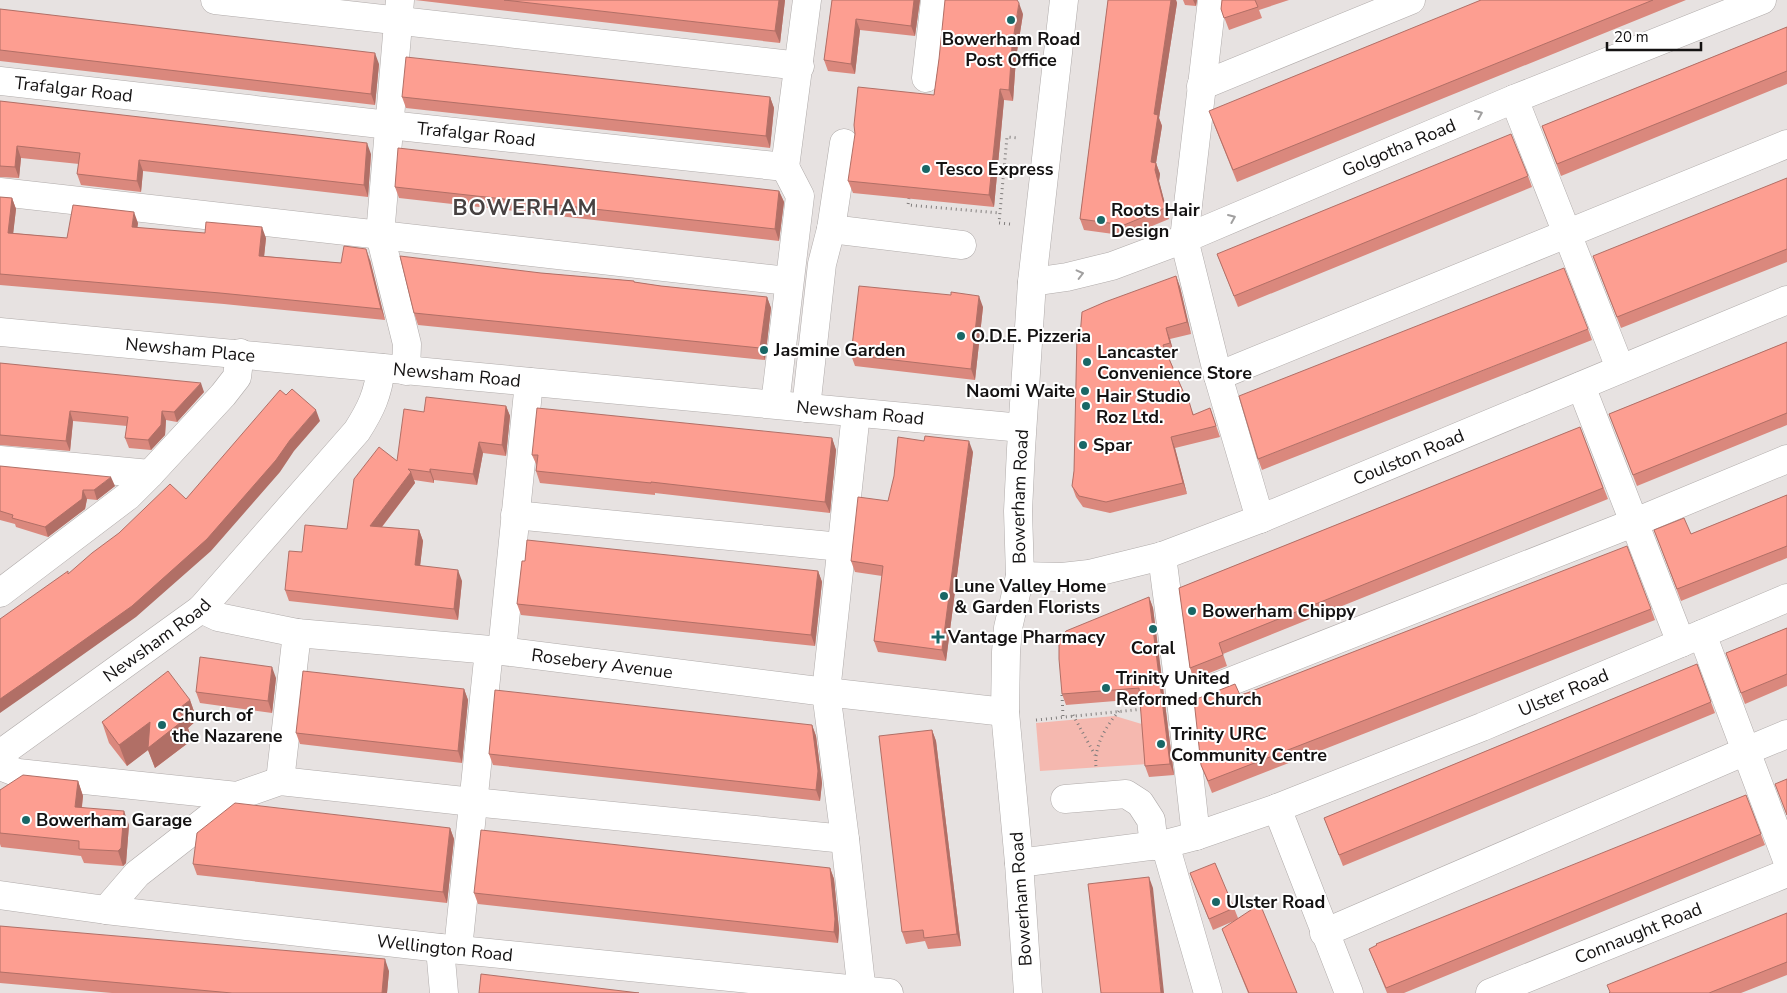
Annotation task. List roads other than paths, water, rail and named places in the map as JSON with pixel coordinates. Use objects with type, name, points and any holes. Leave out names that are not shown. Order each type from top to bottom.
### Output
[{"type":"street","points":[[215,0],[399,10],[800,66]]},
{"type":"street","points":[[775,404],[788,281],[800,196],[785,167],[800,66],[807,0]]},
{"type":"street","points":[[926,78],[936,0]]},
{"type":"street","name":"Bowerham Road","points":[[1028,993],[1019,863],[1006,721],[1008,628],[1020,576],[1018,511],[1032,282],[1064,0]]},
{"type":"street","points":[[1212,0],[1184,239],[1218,376],[1260,519]]},
{"type":"street","points":[[1202,86],[1411,0]]},
{"type":"street","name":"Golgotha Road","points":[[1032,282],[1067,277],[1112,266],[1184,239],[1514,99],[1762,0]]},
{"type":"street","points":[[394,370],[407,344],[380,235],[399,10]]},
{"type":"street","name":"Trafalgar Road","points":[[0,81],[785,167]]},
{"type":"street","points":[[1514,99],[1620,368]]},
{"type":"street","points":[[806,408],[822,264],[831,229],[844,143]]},
{"type":"street","points":[[1218,376],[1787,144]]},
{"type":"street","points":[[0,192],[788,281]]},
{"type":"street","points":[[831,229],[962,245]]},
{"type":"street","name":"Coulston Road","points":[[1020,576],[1062,577],[1090,574],[1162,556],[1260,519],[1787,300]]},
{"type":"street","name":"Newsham Place","points":[[0,332],[240,353],[394,370]]},
{"type":"street","points":[[0,593],[128,496],[150,474],[223,395],[237,377],[240,353]]},
{"type":"street","name":"Newsham Road","points":[[0,754],[201,608],[357,431],[372,408],[379,388],[394,370],[1022,428]]},
{"type":"street","points":[[444,993],[449,949],[474,802],[515,515],[529,382]]},
{"type":"street","points":[[1580,386],[1633,523],[1692,638],[1746,751],[1787,860]]},
{"type":"street","points":[[856,413],[826,692],[862,992]]},
{"type":"street","points":[[1182,701],[1633,523],[1787,459]]},
{"type":"street","points":[[0,460],[150,474]]},
{"type":"street","points":[[515,515],[841,547]]},
{"type":"street","points":[[1162,556],[1182,701],[1196,836]]},
{"type":"street","name":"Ulster Road","points":[[1019,863],[1160,845],[1196,836],[1277,808],[1482,727],[1787,598]]},
{"type":"street","name":"Rosebery Avenue","points":[[201,608],[218,617],[297,633],[495,650],[826,692],[1006,721]]},
{"type":"street","points":[[280,781],[297,633]]},
{"type":"street","points":[[1324,933],[1787,734]]},
{"type":"street","points":[[0,766],[18,773],[237,796]]},
{"type":"street","points":[[106,910],[137,874],[237,796],[280,781],[845,839]]},
{"type":"street","points":[[1065,799],[1126,794],[1140,803],[1151,820],[1160,845],[1208,993]]},
{"type":"street","points":[[1277,808],[1324,933],[1349,993]]},
{"type":"street","name":"Connaught Road","points":[[1490,993],[1787,873]]},
{"type":"street","name":"Wellington Road","points":[[0,895],[106,910],[449,949],[862,992],[889,993]]},
{"type":"place","name":"Bowerham Road Post Office","points":[[1011,20]]},
{"type":"place","name":"Tesco Express","points":[[926,169]]},
{"type":"place","name":"Roots Hair Design","points":[[1101,220]]},
{"type":"place","name":"O.D.E. Pizzeria","points":[[961,336]]},
{"type":"place","name":"Jasmine Garden","points":[[764,350]]},
{"type":"place","name":"Lancaster Convenience Store","points":[[1087,362]]},
{"type":"place","name":"Naomi Waite","points":[[1085,391]]},
{"type":"place","name":"Hair Studio Roz Ltd.","points":[[1086,406]]},
{"type":"place","name":"Spar","points":[[1083,445]]},
{"type":"place","name":"Lune Valley Home & Garden Florists","points":[[944,596]]},
{"type":"place","name":"Bowerham Chippy","points":[[1192,611]]},
{"type":"place","name":"Coral","points":[[1153,629]]},
{"type":"place","name":"Vantage Pharmacy","points":[[938,637]]},
{"type":"place","name":"Trinity United Reformed Church","points":[[1106,688]]},
{"type":"place","name":"Church of the Nazarene","points":[[162,725]]},
{"type":"place","name":"Trinity URC Community Centre","points":[[1161,744]]},
{"type":"place","name":"Bowerham Garage","points":[[26,820]]},
{"type":"place","name":"Ulster Road","points":[[1216,902]]},
{"type":"district","name":"BOWERHAM","points":[[525,207]]}]
